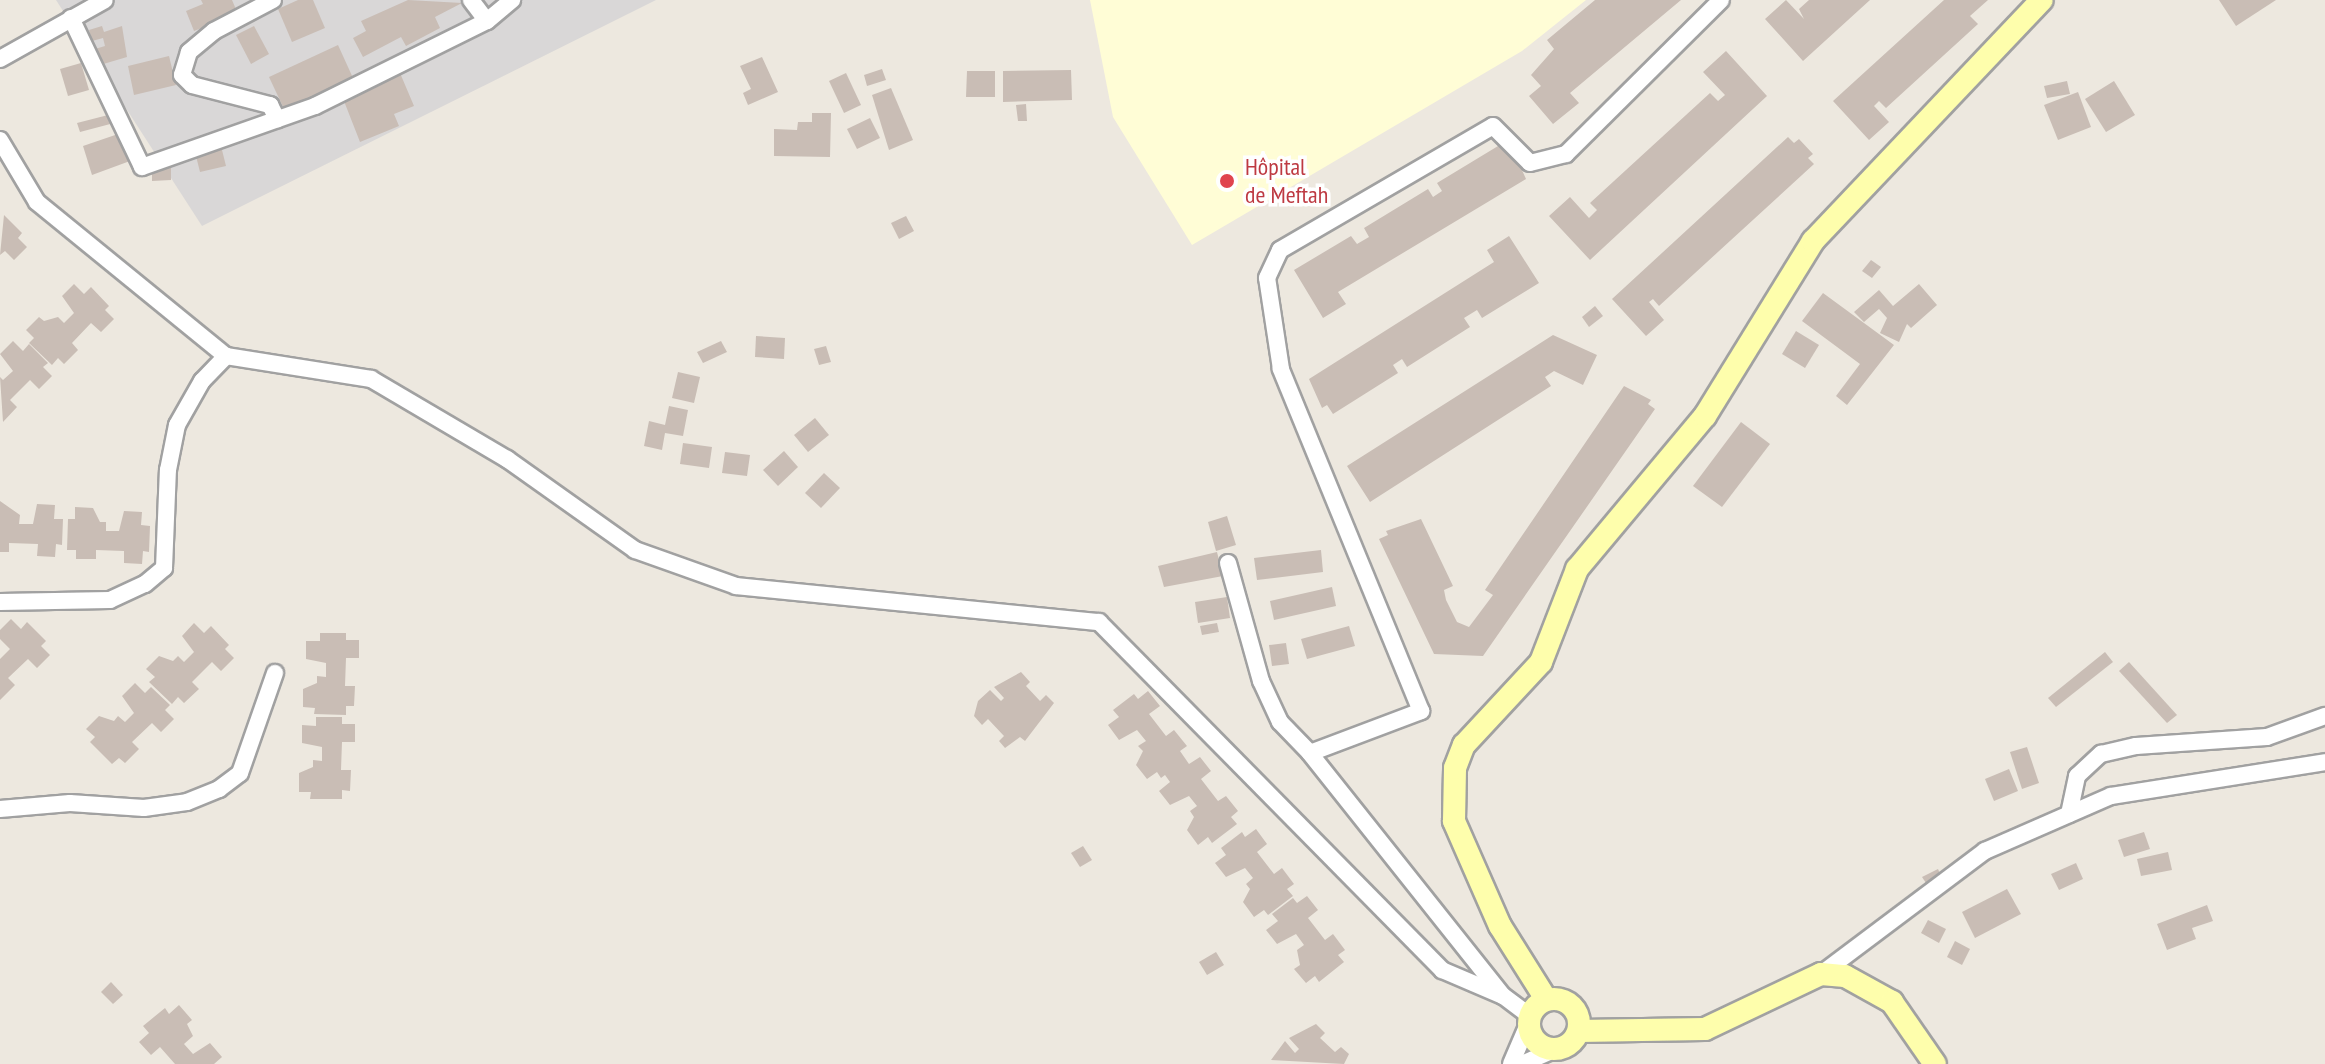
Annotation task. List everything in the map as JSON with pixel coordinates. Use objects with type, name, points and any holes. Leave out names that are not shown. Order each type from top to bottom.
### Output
[{"type":"main road","points":[[1546,999],[1529,1019],[1533,1038],[1555,1049],[1570,1044],[1579,1031],[1579,1015],[1569,1003],[1546,999],[1494,914],[1454,821],[1455,768],[1464,745],[1541,662],[1577,569],[1705,416],[1813,241],[2042,0]]},
{"type":"main road","points":[[1579,1031],[1705,1029],[1821,974],[1845,976],[1892,1002],[1935,1064]]},
{"type":"street","points":[[0,59],[105,0]]},
{"type":"street","points":[[273,0],[214,31],[189,52],[182,75],[192,85],[270,105],[277,119]]},
{"type":"street","points":[[471,0],[487,21]]},
{"type":"street","points":[[71,18],[142,167],[315,106],[487,21],[512,0]]},
{"type":"street","points":[[1310,753],[1421,711],[1281,369],[1267,278],[1280,250],[1493,126],[1530,163],[1539,165],[1566,154],[1721,0]]},
{"type":"street","points":[[0,140],[37,202],[226,356],[371,379],[507,459],[635,550],[736,586],[1099,622],[1442,970],[1503,996]]},
{"type":"street","points":[[0,602],[110,600],[145,584],[164,568],[168,470],[177,425],[202,381],[226,356]]},
{"type":"street","points":[[1228,563],[1261,681],[1280,722],[1310,753],[1503,996],[1529,1019],[1511,1064]]},
{"type":"street","points":[[0,809],[70,803],[144,808],[187,802],[219,789],[240,773],[275,673]]},
{"type":"street","points":[[2069,814],[2077,776],[2101,754],[2136,746],[2267,737],[2325,716]]},
{"type":"street","points":[[1821,974],[1985,851],[2111,796],[2325,762]]},
{"type":"street","points":[[1522,1064],[1555,1049]]},
{"type":"shaded area","points":[[56,0],[656,0],[202,226]]},
{"type":"shaded area","name":"Hôpital de Meftah","points":[[1090,0],[1586,0],[1522,51],[1192,245],[1113,117]]},
{"type":"building","points":[[201,0],[232,0],[238,14],[194,31],[186,11],[203,4]]},
{"type":"building","points":[[298,0],[313,0],[325,28],[292,42],[278,9]]},
{"type":"building","points":[[408,0],[462,3],[435,17],[440,28],[406,46],[401,37],[363,57],[353,38],[366,31],[361,21]]},
{"type":"building","points":[[1595,0],[1681,0],[1570,93],[1579,103],[1553,124],[1529,96],[1541,86],[1531,75],[1554,49],[1547,40]]},
{"type":"building","points":[[1786,0],[1804,19],[1799,9],[1809,0],[1870,0],[1803,61],[1765,19]]},
{"type":"building","points":[[1944,0],[1988,0],[1970,16],[1978,24],[1886,108],[1879,101],[1874,106],[1889,122],[1869,140],[1833,101]]},
{"type":"building","points":[[2219,0],[2276,0],[2236,26]]},
{"type":"building","points":[[102,26],[104,32],[122,26],[127,57],[100,65],[95,49],[105,46],[103,38],[92,41],[89,30]]},
{"type":"building","points":[[254,26],[269,54],[251,64],[236,35]]},
{"type":"building","points":[[338,45],[353,78],[285,111],[269,77]]},
{"type":"building","points":[[1726,51],[1767,96],[1590,260],[1549,216],[1570,197],[1589,218],[1597,210],[1590,203],[1710,93],[1718,101],[1725,95],[1703,72]]},
{"type":"building","points":[[169,56],[176,85],[134,95],[128,66]]},
{"type":"building","points":[[762,57],[778,92],[748,105],[743,93],[751,89],[740,66]]},
{"type":"building","points":[[81,63],[89,90],[68,96],[60,69]]},
{"type":"building","points":[[882,69],[886,80],[867,86],[864,75]]},
{"type":"building","points":[[1071,70],[1072,100],[1003,102],[1003,71]]},
{"type":"building","points":[[967,71],[995,71],[995,97],[966,97]]},
{"type":"building","points":[[400,73],[414,106],[394,114],[399,126],[360,142],[342,96]]},
{"type":"building","points":[[846,73],[861,105],[844,113],[829,81]]},
{"type":"building","points":[[2067,81],[2070,94],[2047,98],[2044,86]]},
{"type":"building","points":[[2114,81],[2135,115],[2106,132],[2085,99]]},
{"type":"building","points":[[891,88],[913,140],[889,150],[872,95]]},
{"type":"building","points":[[2078,92],[2091,127],[2058,140],[2044,105]]},
{"type":"building","points":[[1026,104],[1027,121],[1018,121],[1016,105]]},
{"type":"building","points":[[812,113],[831,113],[830,157],[774,156],[774,129],[797,130],[798,122],[812,122]]},
{"type":"building","points":[[112,114],[114,123],[80,132],[77,123]]},
{"type":"building","points":[[870,118],[880,138],[857,149],[847,129]]},
{"type":"building","points":[[121,133],[130,161],[92,175],[83,146]]},
{"type":"building","points":[[1788,137],[1794,143],[1799,139],[1813,154],[1808,158],[1814,164],[1659,306],[1653,299],[1649,302],[1664,320],[1646,336],[1612,299]]},
{"type":"building","points":[[1503,143],[1508,153],[1513,150],[1526,179],[1338,292],[1346,304],[1323,318],[1294,270],[1351,236],[1357,244],[1369,237],[1364,228],[1428,189],[1433,197],[1442,191],[1437,183]]},
{"type":"building","points":[[221,146],[226,166],[200,172],[195,152]]},
{"type":"building","points":[[152,168],[171,168],[171,180],[152,181]]},
{"type":"building","points":[[4,215],[22,233],[18,238],[27,247],[14,260],[5,251],[0,255]]},
{"type":"building","points":[[906,216],[914,231],[899,239],[891,223]]},
{"type":"building","points":[[1509,236],[1539,283],[1482,318],[1477,310],[1464,318],[1470,327],[1407,367],[1402,359],[1393,365],[1398,373],[1333,414],[1327,405],[1322,408],[1309,379],[1494,262],[1487,250]]},
{"type":"building","points":[[1871,260],[1881,267],[1872,278],[1862,271]]},
{"type":"building","points":[[74,284],[84,294],[91,287],[109,306],[105,310],[114,319],[101,332],[91,323],[72,343],[78,350],[64,364],[58,358],[52,365],[29,343],[34,338],[26,330],[39,317],[44,321],[58,317],[64,323],[74,313],[62,296]]},
{"type":"building","points":[[1919,284],[1937,305],[1911,328],[1907,324],[1899,342],[1880,333],[1887,318],[1879,309],[1864,322],[1854,312],[1879,290],[1893,306]]},
{"type":"building","points":[[1823,293],[1894,345],[1847,405],[1836,396],[1860,364],[1802,321]]},
{"type":"building","points":[[1595,306],[1603,316],[1589,327],[1582,317]]},
{"type":"building","points":[[1796,331],[1819,345],[1805,368],[1782,354]]},
{"type":"building","points":[[1553,335],[1597,355],[1583,385],[1554,371],[1545,377],[1551,386],[1370,502],[1347,466]]},
{"type":"building","points":[[756,336],[785,338],[784,359],[755,357]]},
{"type":"building","points":[[13,341],[23,351],[29,344],[48,363],[43,367],[52,376],[39,389],[30,380],[10,400],[17,407],[3,422],[0,377],[3,380],[13,371],[0,354]]},
{"type":"building","points":[[721,341],[727,352],[703,363],[697,352]]},
{"type":"building","points":[[826,346],[831,362],[819,365],[814,349]]},
{"type":"building","points":[[678,372],[700,377],[694,403],[672,398]]},
{"type":"building","points":[[1624,386],[1651,400],[1648,404],[1655,409],[1483,656],[1434,654],[1379,539],[1388,535],[1386,531],[1421,519],[1453,586],[1444,590],[1446,600],[1457,622],[1469,627],[1493,595],[1485,590]]},
{"type":"building","points":[[669,406],[688,410],[683,436],[665,433],[662,450],[644,446],[649,421],[665,425]]},
{"type":"building","points":[[815,418],[829,435],[808,452],[794,435]]},
{"type":"building","points":[[1741,422],[1770,444],[1722,507],[1693,486]]},
{"type":"building","points":[[683,443],[712,447],[709,468],[680,464]]},
{"type":"building","points":[[784,451],[798,467],[778,486],[763,470]]},
{"type":"building","points":[[725,452],[750,455],[747,476],[722,473]]},
{"type":"building","points":[[824,473],[840,488],[821,508],[805,493]]},
{"type":"building","points":[[0,501],[20,515],[19,524],[33,524],[37,504],[55,505],[54,519],[63,519],[62,545],[56,544],[55,557],[37,556],[38,544],[9,543],[9,552],[0,552]]},
{"type":"building","points":[[75,507],[93,508],[100,522],[106,522],[106,531],[119,531],[124,511],[142,512],[141,525],[150,526],[149,552],[143,551],[142,564],[124,563],[124,551],[96,550],[96,559],[76,559],[76,550],[67,550],[68,519],[75,519]]},
{"type":"building","points":[[1227,516],[1236,545],[1216,551],[1208,522]]},
{"type":"building","points":[[1321,550],[1323,572],[1257,580],[1254,558]]},
{"type":"building","points":[[1217,552],[1223,576],[1164,587],[1158,566]]},
{"type":"building","points":[[1332,587],[1336,606],[1274,620],[1270,601]]},
{"type":"building","points":[[1227,597],[1230,618],[1198,623],[1195,602]]},
{"type":"building","points":[[11,619],[21,629],[27,622],[46,641],[41,646],[50,655],[37,668],[28,659],[8,678],[15,685],[0,700],[0,659],[10,649],[0,639],[0,630]]},
{"type":"building","points":[[194,623],[204,633],[211,626],[229,645],[225,649],[234,658],[221,671],[212,662],[192,682],[199,689],[184,703],[178,697],[172,704],[149,682],[155,677],[146,669],[159,656],[173,661],[178,656],[184,662],[194,652],[182,636]]},
{"type":"building","points":[[1217,623],[1219,632],[1202,635],[1200,626]]},
{"type":"building","points":[[1349,626],[1355,646],[1307,659],[1301,639]]},
{"type":"building","points":[[320,633],[346,633],[346,640],[359,640],[359,658],[346,658],[345,686],[355,686],[354,706],[346,706],[346,715],[314,714],[315,708],[303,707],[303,689],[317,683],[317,676],[326,677],[326,663],[306,659],[306,641],[320,641]]},
{"type":"building","points":[[1286,643],[1289,664],[1272,666],[1269,645]]},
{"type":"building","points":[[2105,652],[2113,662],[2056,707],[2048,698]]},
{"type":"building","points":[[2129,662],[2177,715],[2167,723],[2119,671]]},
{"type":"building","points":[[1021,672],[1030,682],[1026,686],[1040,701],[1046,695],[1054,703],[1025,741],[1020,737],[1005,748],[999,741],[1004,736],[988,719],[982,725],[974,716],[978,701],[990,690],[1001,701],[1004,698],[994,687]]},
{"type":"building","points":[[135,683],[145,693],[151,687],[170,705],[165,710],[174,719],[161,732],[152,723],[132,742],[139,749],[125,763],[119,758],[112,764],[90,742],[95,737],[86,729],[99,716],[114,721],[118,716],[125,722],[134,713],[122,696]]},
{"type":"building","points":[[1148,691],[1160,706],[1149,714],[1166,736],[1174,730],[1187,746],[1180,751],[1189,764],[1200,757],[1211,771],[1201,779],[1218,801],[1226,796],[1238,811],[1231,817],[1237,824],[1212,843],[1208,837],[1198,845],[1187,830],[1194,817],[1190,811],[1197,806],[1189,796],[1170,805],[1159,791],[1170,782],[1165,775],[1161,778],[1157,772],[1147,779],[1136,765],[1143,751],[1138,746],[1146,741],[1137,730],[1119,740],[1108,725],[1119,717],[1113,710],[1134,694],[1138,699]]},
{"type":"building","points":[[316,717],[342,717],[342,724],[355,724],[355,742],[342,742],[341,770],[351,770],[350,791],[342,790],[342,799],[310,799],[311,792],[299,792],[299,773],[313,767],[313,760],[322,761],[322,747],[302,743],[302,725],[316,726]]},
{"type":"building","points":[[2027,747],[2039,783],[2022,789],[2010,752]]},
{"type":"building","points":[[2009,769],[2018,791],[1994,801],[1985,779]]},
{"type":"building","points":[[1256,829],[1267,844],[1257,852],[1274,874],[1282,868],[1294,884],[1287,889],[1293,896],[1268,915],[1264,910],[1254,917],[1243,902],[1250,889],[1246,884],[1253,878],[1245,868],[1226,877],[1215,863],[1226,855],[1221,848],[1242,832],[1245,837]]},
{"type":"building","points":[[2144,832],[2150,849],[2124,857],[2118,840]]},
{"type":"building","points":[[1083,846],[1092,860],[1080,867],[1071,853]]},
{"type":"building","points":[[2168,852],[2172,870],[2141,876],[2137,859]]},
{"type":"building","points":[[2076,863],[2083,879],[2059,890],[2051,874]]},
{"type":"building","points":[[1938,869],[1941,876],[1926,883],[1922,877]]},
{"type":"building","points":[[2007,889],[2021,914],[1975,938],[1962,912]]},
{"type":"building","points":[[1307,896],[1318,910],[1308,918],[1325,940],[1333,934],[1345,950],[1338,955],[1344,962],[1319,982],[1315,976],[1306,983],[1294,969],[1300,965],[1297,950],[1304,945],[1296,934],[1277,944],[1266,930],[1278,921],[1272,914],[1293,898],[1297,903]]},
{"type":"building","points":[[2207,905],[2213,921],[2192,928],[2196,939],[2167,950],[2157,924]]},
{"type":"building","points":[[1928,920],[1946,929],[1939,943],[1921,933]]},
{"type":"building","points":[[1955,941],[1970,949],[1962,965],[1947,957]]},
{"type":"building","points":[[1216,952],[1224,965],[1207,975],[1199,962]]},
{"type":"building","points":[[111,982],[123,995],[113,1004],[101,992]]},
{"type":"building","points":[[179,1005],[192,1020],[187,1024],[193,1036],[184,1044],[193,1054],[210,1043],[222,1057],[214,1064],[175,1064],[160,1047],[151,1055],[139,1042],[149,1033],[143,1026],[165,1008],[169,1014]]},
{"type":"building","points":[[1316,1024],[1325,1033],[1320,1038],[1335,1052],[1341,1047],[1349,1054],[1344,1064],[1271,1060],[1285,1041],[1295,1053],[1299,1049],[1289,1038]]},
{"type":"place","name":"Hôpital de Meftah","points":[[1227,181]]}]
